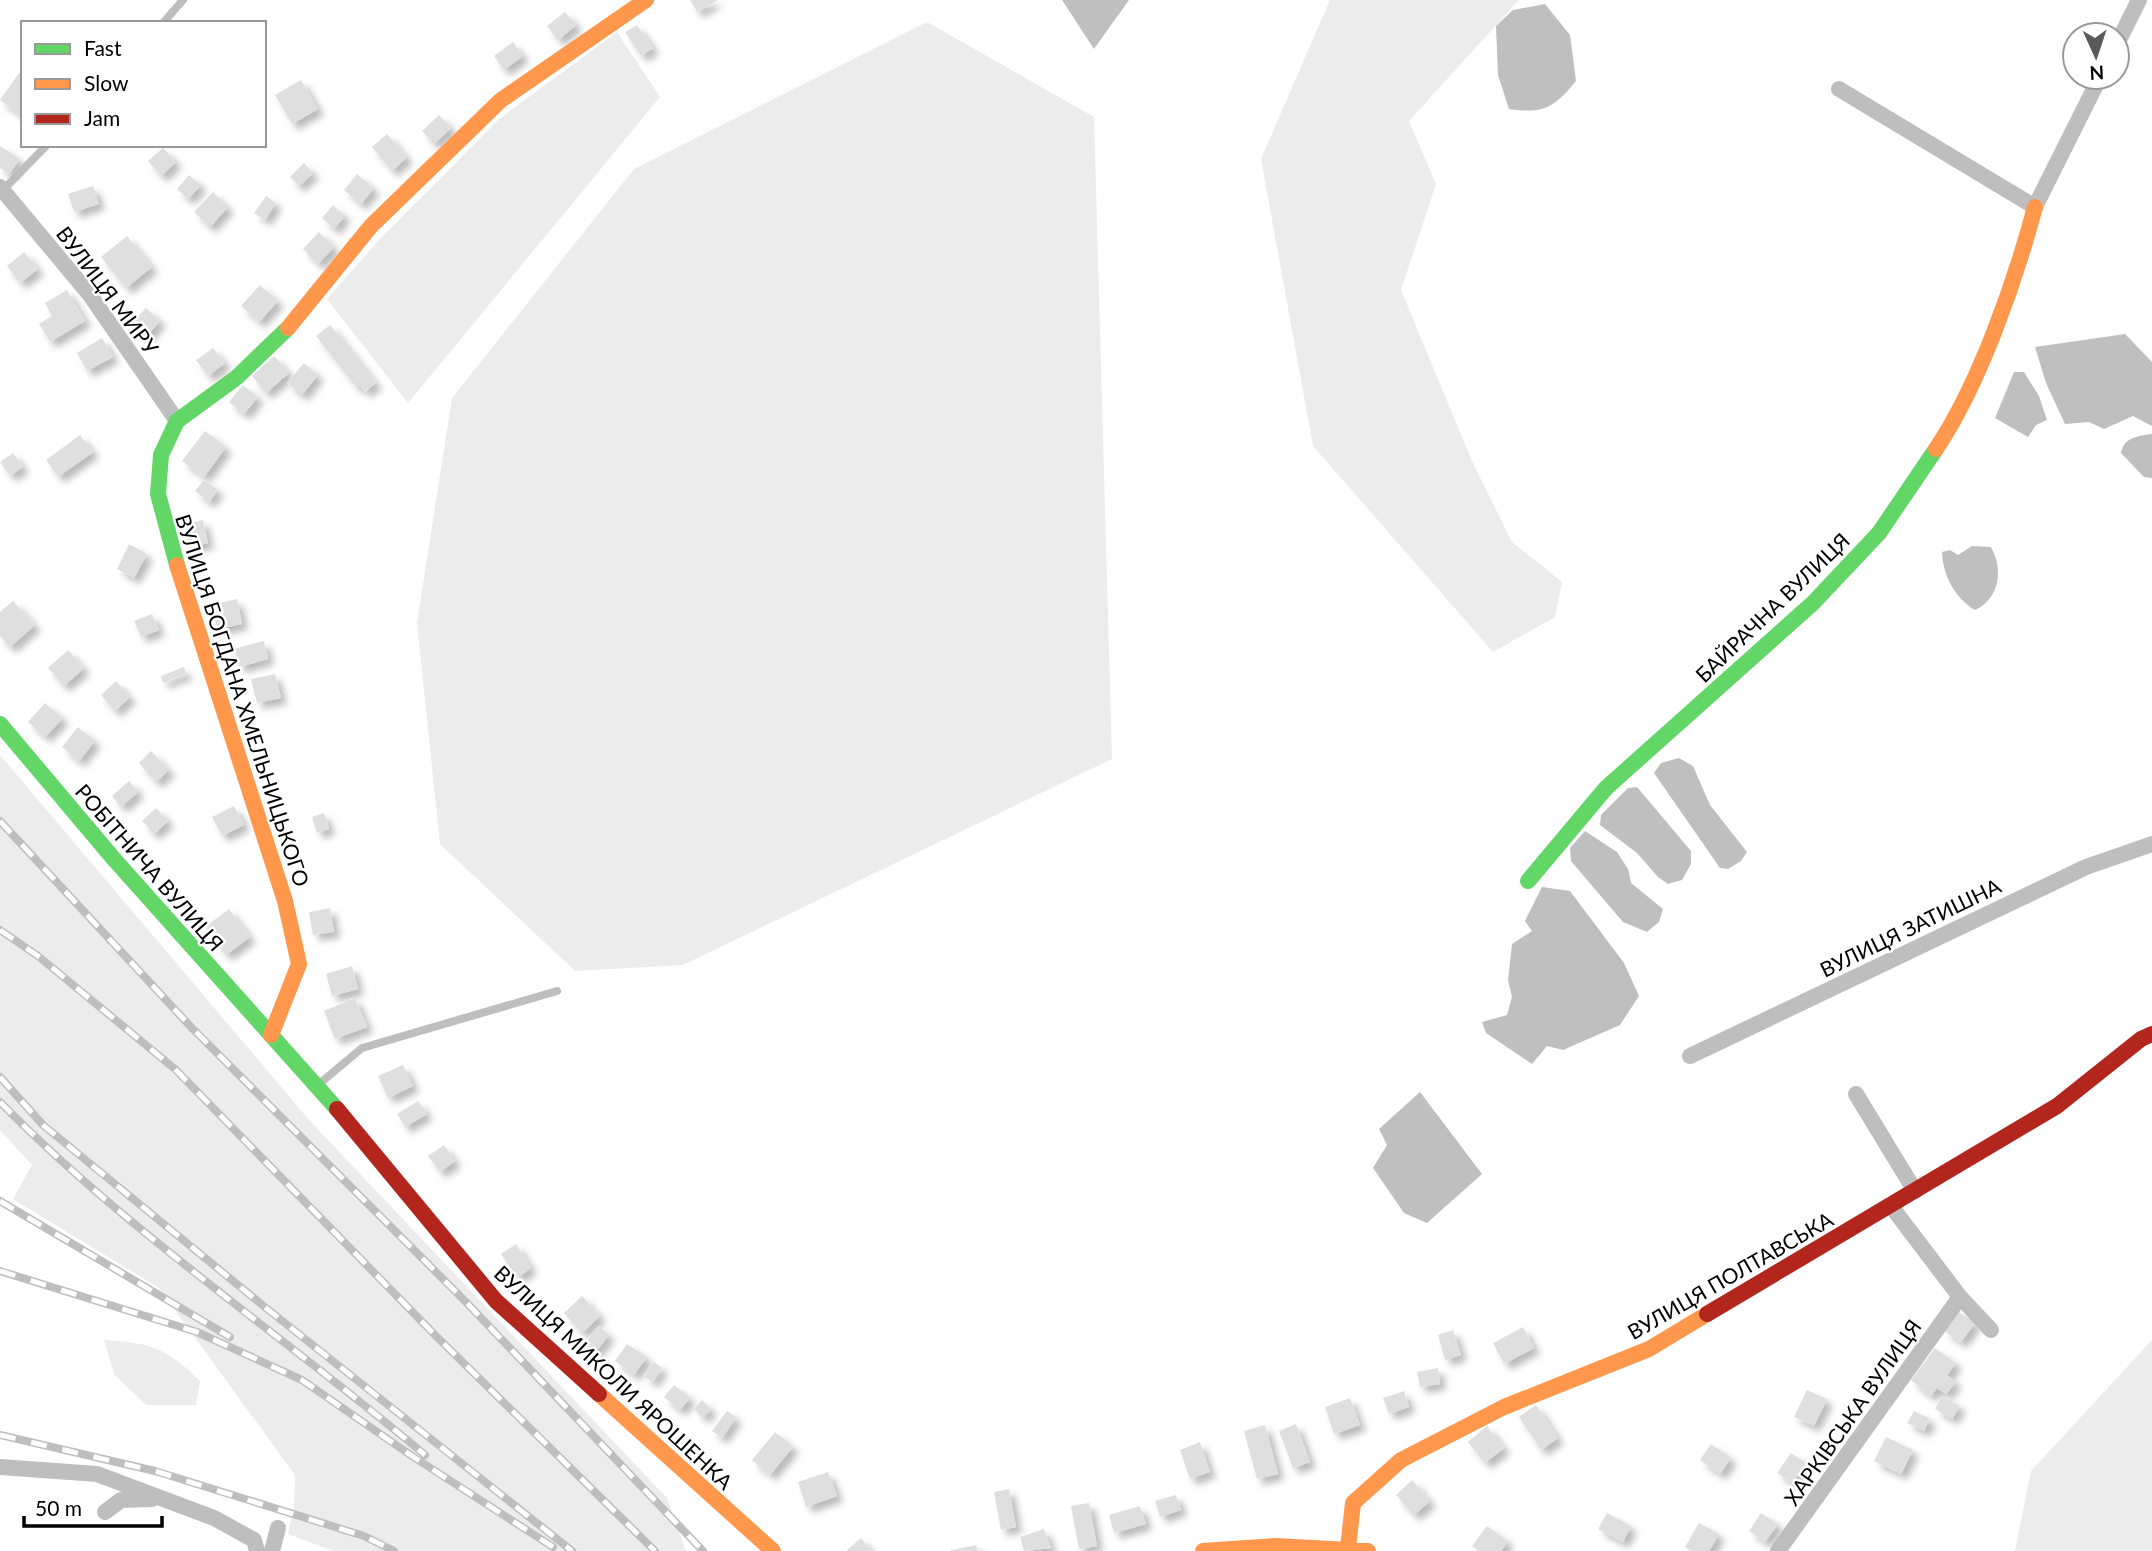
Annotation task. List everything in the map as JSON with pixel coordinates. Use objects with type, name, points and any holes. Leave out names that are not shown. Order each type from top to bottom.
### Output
[{"type":"street","name":"ВУЛИЦЯ БОГДАНА ХМЕЛЬНИЦЬКОГО","points":[[271,1035],[299,964],[285,901],[162,517],[158,494],[161,455],[177,421],[236,378],[289,327],[371,226],[501,100],[600,29],[646,0]]},
{"type":"street","points":[[2128,21],[2139,0]]},
{"type":"street","points":[[1839,89],[2035,207],[2093,91]]},
{"type":"street","name":"ВУЛИЦЯ МИРУ","points":[[2,189],[90,295],[177,421]]},
{"type":"street","name":"БАЙРАЧНА ВУЛИЦЯ","points":[[1528,881],[1606,788],[1813,603],[1879,533],[1958,416],[2022,255],[2035,207]]},
{"type":"street","name":"РОБІТНИЧА ВУЛИЦЯ","points":[[0,724],[113,858],[271,1035]]},
{"type":"street","name":"ВУЛИЦЯ ЗАТИШНА","points":[[1690,1056],[2086,867],[2152,844]]},
{"type":"street","name":"ВУЛИЦЯ ПОЛТАВСЬКА","points":[[1348,1548],[1353,1503],[1402,1460],[1504,1408],[1649,1349],[2057,1106],[2141,1039],[2152,1034]]},
{"type":"street","name":"ВУЛИЦЯ МИКОЛИ ЯРОШЕНКА","points":[[271,1035],[496,1301],[773,1551]]},
{"type":"street","points":[[1856,1094],[1915,1191]]},
{"type":"street","points":[[1891,1206],[1960,1297],[1991,1330]]},
{"type":"street","name":"ХАРКІВСЬКА ВУЛИЦЯ","points":[[1779,1551],[1960,1297]]},
{"type":"street","points":[[0,1467],[97,1474],[214,1518],[254,1540],[257,1551]]},
{"type":"street","points":[[105,1512],[121,1500],[162,1499]]},
{"type":"street","points":[[272,1551],[278,1528]]},
{"type":"street","points":[[1203,1551],[1275,1546],[1368,1551]]},
{"type":"lane","points":[[165,21],[183,0]]},
{"type":"lane","points":[[2,189],[45,147]]},
{"type":"lane","points":[[316,1086],[362,1048],[557,991]]},
{"type":"shaded area","points":[[1062,0],[1129,0],[1094,49]]},
{"type":"shaded area","points":[[1330,0],[1519,0],[1409,121],[1436,184],[1401,290],[1472,461],[1512,542],[1562,582],[1555,617],[1493,652],[1313,446],[1261,159]]},
{"type":"shaded area","points":[[1545,4],[1570,35],[1576,81],[1547,107],[1531,111],[1509,109],[1498,75],[1496,26],[1513,10]]},
{"type":"shaded area","points":[[927,22],[1094,117],[1112,759],[683,965],[575,971],[440,844],[417,623],[452,398],[634,169]]},
{"type":"shaded area","points":[[617,32],[660,97],[408,403],[327,299],[378,241],[499,119]]},
{"type":"shaded area","points":[[2125,334],[2152,362],[2152,426],[2133,416],[2104,429],[2089,422],[2065,424],[2046,383],[2035,347]]},
{"type":"shaded area","points":[[2014,372],[2024,372],[2039,396],[2047,420],[2036,425],[2028,437],[1995,418]]},
{"type":"shaded area","points":[[2152,434],[2152,478],[2144,477],[2121,453],[2128,440]]},
{"type":"shaded area","points":[[1972,546],[1991,547],[1998,574],[1997,583],[1989,599],[1975,610],[1951,586],[1942,552],[1950,550],[1958,555]]},
{"type":"shaded area","points":[[0,755],[310,1121],[667,1498],[686,1551],[333,1551],[288,1534],[294,1507],[295,1475],[159,1288],[13,1199],[32,1165],[0,1130]]},
{"type":"shaded area","points":[[1679,758],[1693,766],[1710,805],[1747,852],[1741,861],[1728,869],[1720,868],[1654,773],[1661,763]]},
{"type":"shaded area","points":[[1637,787],[1691,851],[1691,864],[1682,880],[1668,884],[1658,877],[1637,853],[1600,825],[1601,815],[1628,788]]},
{"type":"shaded area","points":[[1585,831],[1617,852],[1628,869],[1631,883],[1663,909],[1659,922],[1647,932],[1623,922],[1571,861],[1570,848]]},
{"type":"shaded area","points":[[1542,887],[1570,891],[1624,963],[1639,996],[1620,1025],[1563,1050],[1547,1046],[1532,1064],[1486,1033],[1482,1022],[1507,1015],[1512,997],[1508,980],[1512,944],[1532,931],[1525,921]]},
{"type":"shaded area","points":[[1420,1092],[1482,1174],[1427,1223],[1404,1213],[1373,1168],[1387,1145],[1379,1129]]},
{"type":"shaded area","points":[[104,1340],[146,1345],[177,1361],[200,1381],[196,1405],[146,1405],[114,1374]]},
{"type":"shaded area","points":[[2152,1340],[2152,1551],[2015,1551],[2031,1471]]},
{"type":"building","points":[[690,0],[718,0],[697,12]]},
{"type":"building","points":[[565,12],[576,25],[558,40],[547,26]]},
{"type":"building","points":[[637,25],[653,48],[641,56],[625,32]]},
{"type":"building","points":[[513,42],[523,56],[504,70],[494,56]]},
{"type":"building","points":[[19,73],[21,74],[21,115],[0,100]]},
{"type":"building","points":[[301,80],[318,109],[292,124],[275,95]]},
{"type":"building","points":[[439,115],[451,128],[434,144],[422,131]]},
{"type":"building","points":[[387,134],[407,157],[392,171],[372,147]]},
{"type":"building","points":[[0,146],[20,159],[9,174],[0,168]]},
{"type":"building","points":[[163,148],[176,162],[161,176],[148,161]]},
{"type":"building","points":[[304,163],[313,173],[299,186],[290,177]]},
{"type":"building","points":[[357,174],[374,188],[361,204],[344,190]]},
{"type":"building","points":[[189,175],[201,185],[188,199],[177,189]]},
{"type":"building","points":[[93,186],[99,204],[74,212],[68,194]]},
{"type":"building","points":[[213,192],[228,207],[210,227],[194,212]]},
{"type":"building","points":[[266,196],[276,203],[265,220],[254,213]]},
{"type":"building","points":[[333,205],[345,216],[334,229],[322,218]]},
{"type":"building","points":[[319,232],[334,247],[318,264],[303,249]]},
{"type":"building","points":[[127,236],[152,267],[126,288],[101,257]]},
{"type":"building","points":[[24,252],[38,269],[20,283],[7,266]]},
{"type":"building","points":[[260,285],[278,301],[259,322],[241,306]]},
{"type":"building","points":[[67,290],[85,321],[50,342],[39,324],[52,316],[45,303]]},
{"type":"building","points":[[146,308],[160,321],[145,338],[130,325]]},
{"type":"building","points":[[330,325],[376,383],[365,392],[360,385],[357,388],[316,336]]},
{"type":"building","points":[[102,338],[113,357],[87,371],[77,353]]},
{"type":"building","points":[[213,348],[225,363],[208,376],[196,360]]},
{"type":"building","points":[[274,356],[289,373],[266,393],[252,376]]},
{"type":"building","points":[[304,363],[318,375],[302,395],[287,383]]},
{"type":"building","points":[[243,385],[258,397],[244,414],[229,402]]},
{"type":"building","points":[[205,431],[226,447],[204,477],[182,461]]},
{"type":"building","points":[[80,435],[93,452],[58,477],[46,460]]},
{"type":"building","points":[[13,453],[23,467],[10,476],[0,462]]},
{"type":"building","points":[[204,480],[218,490],[209,502],[195,491]]},
{"type":"building","points":[[203,520],[208,543],[189,547],[184,524]]},
{"type":"building","points":[[129,544],[147,554],[134,578],[117,569]]},
{"type":"building","points":[[237,599],[242,624],[217,629],[212,605]]},
{"type":"building","points":[[13,601],[35,625],[10,647],[0,636],[0,612]]},
{"type":"building","points":[[152,614],[159,630],[141,637],[134,621]]},
{"type":"building","points":[[264,641],[268,659],[239,667],[234,649]]},
{"type":"building","points":[[68,650],[84,668],[64,686],[48,668]]},
{"type":"building","points":[[184,667],[186,674],[163,683],[161,676]]},
{"type":"building","points":[[275,674],[281,698],[257,703],[251,679]]},
{"type":"building","points":[[116,681],[130,697],[115,711],[101,695]]},
{"type":"building","points":[[45,703],[63,718],[45,737],[28,722]]},
{"type":"building","points":[[78,727],[95,741],[79,761],[62,747]]},
{"type":"building","points":[[151,751],[169,770],[156,782],[139,763]]},
{"type":"building","points":[[129,781],[138,792],[121,807],[112,796]]},
{"type":"building","points":[[234,806],[244,825],[222,836],[212,817]]},
{"type":"building","points":[[156,808],[168,821],[154,834],[142,821]]},
{"type":"building","points":[[324,813],[329,829],[317,833],[312,817]]},
{"type":"building","points":[[330,908],[334,932],[313,935],[309,912]]},
{"type":"building","points":[[229,909],[250,937],[226,955],[205,927]]},
{"type":"building","points":[[352,966],[358,989],[332,996],[326,974]]},
{"type":"building","points":[[355,998],[367,1027],[335,1039],[324,1011]]},
{"type":"building","points":[[403,1065],[413,1086],[388,1098],[378,1076]]},
{"type":"building","points":[[418,1101],[427,1114],[405,1127],[397,1114]]},
{"type":"building","points":[[444,1145],[455,1161],[440,1172],[428,1156]]},
{"type":"building","points":[[516,1244],[531,1268],[517,1278],[501,1254]]},
{"type":"building","points":[[582,1296],[600,1316],[582,1333],[564,1313]]},
{"type":"building","points":[[1958,1311],[1975,1323],[1961,1342],[1944,1331]]},
{"type":"building","points":[[599,1326],[609,1335],[594,1354],[583,1346]]},
{"type":"building","points":[[1523,1327],[1534,1348],[1504,1364],[1493,1343]]},
{"type":"building","points":[[1453,1330],[1461,1355],[1445,1360],[1438,1335]]},
{"type":"building","points":[[627,1344],[647,1357],[634,1375],[615,1361]]},
{"type":"building","points":[[1935,1348],[1956,1363],[1947,1375],[1956,1382],[1946,1394],[1937,1388],[1931,1396],[1911,1380]]},
{"type":"building","points":[[654,1362],[662,1368],[652,1382],[644,1376]]},
{"type":"building","points":[[1438,1368],[1440,1384],[1420,1387],[1417,1372]]},
{"type":"building","points":[[674,1385],[690,1398],[680,1410],[664,1397]]},
{"type":"building","points":[[1807,1390],[1827,1399],[1814,1426],[1794,1417]]},
{"type":"building","points":[[1404,1391],[1409,1407],[1389,1414],[1383,1398]]},
{"type":"building","points":[[1942,1396],[1960,1406],[1952,1419],[1935,1409]]},
{"type":"building","points":[[1350,1398],[1360,1425],[1334,1434],[1325,1407]]},
{"type":"building","points":[[702,1400],[711,1409],[703,1418],[694,1409]]},
{"type":"building","points":[[1536,1405],[1558,1438],[1541,1450],[1519,1417]]},
{"type":"building","points":[[727,1411],[736,1417],[722,1438],[712,1431]]},
{"type":"building","points":[[1914,1411],[1930,1419],[1924,1431],[1907,1423]]},
{"type":"building","points":[[1296,1424],[1310,1462],[1293,1468],[1279,1431]]},
{"type":"building","points":[[1265,1425],[1278,1474],[1257,1479],[1244,1431]]},
{"type":"building","points":[[1487,1426],[1504,1448],[1485,1463],[1468,1442]]},
{"type":"building","points":[[775,1432],[793,1447],[770,1475],[752,1460]]},
{"type":"building","points":[[1886,1437],[1913,1450],[1901,1474],[1874,1461]]},
{"type":"building","points":[[1200,1442],[1210,1472],[1190,1479],[1180,1450]]},
{"type":"building","points":[[1711,1444],[1731,1458],[1720,1474],[1700,1460]]},
{"type":"building","points":[[1791,1453],[1806,1463],[1792,1483],[1777,1473]]},
{"type":"building","points":[[828,1472],[837,1496],[806,1507],[798,1482]]},
{"type":"building","points":[[1412,1480],[1430,1501],[1414,1515],[1396,1495]]},
{"type":"building","points":[[1009,1489],[1016,1527],[1001,1530],[994,1492]]},
{"type":"building","points":[[1176,1495],[1181,1510],[1160,1517],[1155,1501]]},
{"type":"building","points":[[1089,1503],[1097,1546],[1079,1549],[1071,1506]]},
{"type":"building","points":[[1140,1506],[1146,1524],[1114,1533],[1109,1515]]},
{"type":"building","points":[[1607,1513],[1631,1526],[1623,1542],[1598,1529]]},
{"type":"building","points":[[1761,1513],[1778,1524],[1765,1542],[1749,1531]]},
{"type":"building","points":[[1699,1523],[1719,1534],[1709,1551],[1691,1551],[1685,1547]]},
{"type":"building","points":[[1487,1526],[1508,1541],[1501,1551],[1479,1551],[1472,1546]]},
{"type":"building","points":[[1044,1529],[1051,1548],[1024,1551],[1020,1537]]},
{"type":"building","points":[[861,1538],[872,1551],[846,1551]]},
{"type":"building","points":[[976,1545],[978,1551],[951,1551],[951,1550]]},
{"type":"railway","points":[[0,821],[192,1028],[465,1301],[703,1551]]},
{"type":"railway","points":[[0,930],[38,956],[175,1069],[435,1335],[655,1551]]},
{"type":"railway","points":[[0,1077],[43,1125],[266,1308],[572,1551]]},
{"type":"railway","points":[[0,1102],[101,1196],[425,1455]]},
{"type":"railway","points":[[0,1201],[230,1337]]},
{"type":"railway","points":[[0,1271],[197,1332],[302,1380],[412,1456],[553,1547]]},
{"type":"railway","points":[[0,1435],[155,1471],[364,1536],[394,1551]]},
{"type":"traffic: fast","points":[[177,565],[158,494],[161,455],[177,421],[236,378],[288,328]]},
{"type":"traffic: fast","points":[[1528,881],[1606,788],[1813,603],[1879,533],[1936,449]]},
{"type":"traffic: fast","points":[[0,724],[113,858],[337,1109]]},
{"type":"traffic: slow","points":[[288,328],[371,226],[501,100],[646,0]]},
{"type":"traffic: slow","points":[[1936,449],[1967,395],[1981,364],[2017,267],[2035,207]]},
{"type":"traffic: slow","points":[[177,565],[285,901],[299,964],[271,1035]]},
{"type":"traffic: slow","points":[[1348,1548],[1353,1503],[1401,1460],[1504,1407],[1649,1349],[1707,1314]]},
{"type":"traffic: slow","points":[[599,1394],[773,1551]]},
{"type":"traffic: slow","points":[[1203,1551],[1275,1546],[1368,1551]]},
{"type":"traffic: jam","points":[[1707,1314],[2057,1106],[2141,1039],[2152,1034]]},
{"type":"traffic: jam","points":[[337,1109],[496,1301],[599,1394]]}]
